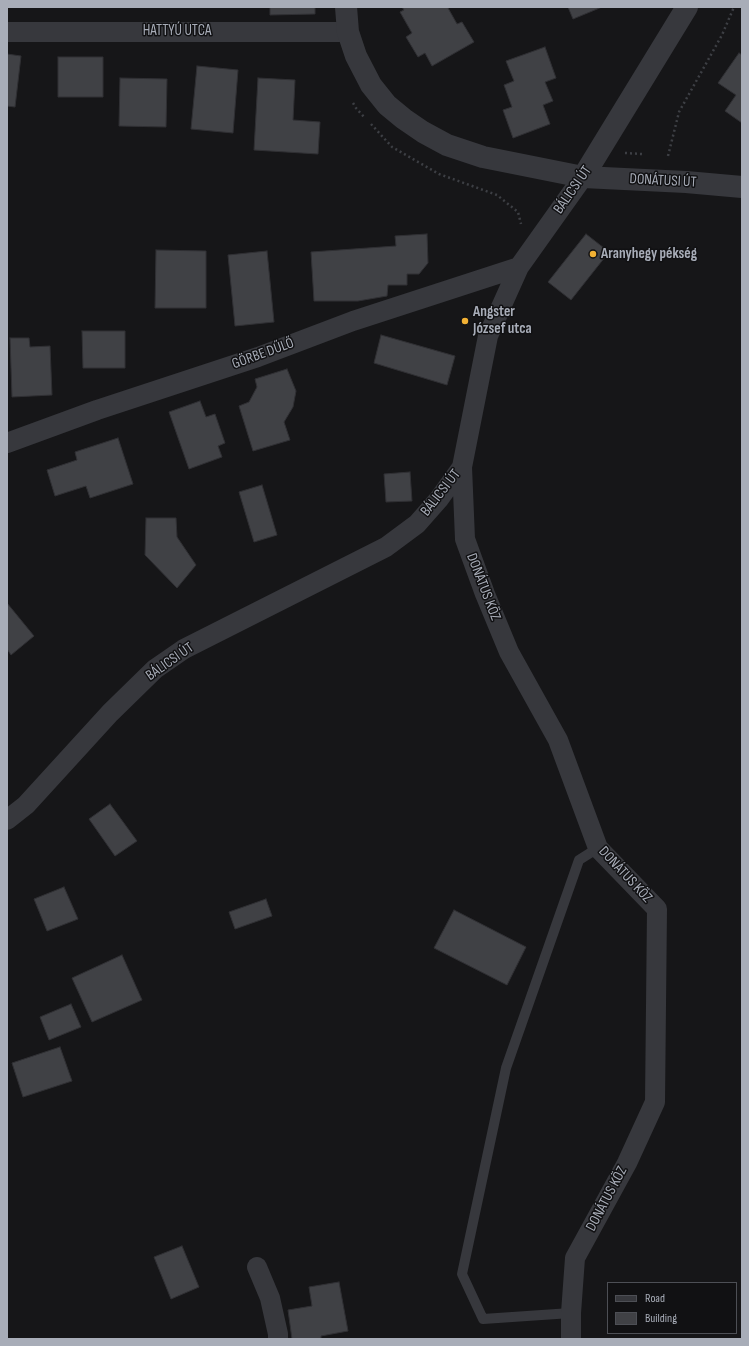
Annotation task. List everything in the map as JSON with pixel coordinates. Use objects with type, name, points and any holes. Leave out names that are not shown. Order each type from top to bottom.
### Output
[{"type":"street","points":[[346,7],[348,32],[356,56],[371,85],[387,105],[404,119],[423,132],[447,145],[483,157],[583,177]]},
{"type":"street","name":"BÁLICSI ÚT","points":[[7,820],[26,805],[110,713],[155,669],[184,649],[386,548],[417,524],[439,499],[462,467],[488,336],[519,267],[583,177],[687,7]]},
{"type":"street","name":"HATTYÚ UTCA","points":[[7,32],[348,32]]},
{"type":"street","name":"DONÁTUSI ÚT","points":[[583,177],[686,182],[742,187]]},
{"type":"street","name":"GÖRBE DŰLŐ","points":[[7,443],[96,410],[258,357],[353,321],[519,267]]},
{"type":"street","name":"DONÁTUS KÖZ","points":[[462,467],[465,539],[485,594],[509,652],[558,740],[598,848],[657,909],[655,1102],[627,1163],[575,1258],[570,1312],[571,1339]]},
{"type":"street","points":[[257,1266],[270,1298],[278,1339]]},
{"type":"lane","points":[[570,1312],[482,1319],[462,1274],[506,1068],[579,860],[598,848]]},
{"type":"path","points":[[668,156],[679,112],[722,35],[734,7]]},
{"type":"building","points":[[270,7],[315,7],[315,14],[270,15]]},
{"type":"building","points":[[402,7],[451,7],[448,8],[457,24],[462,22],[474,42],[432,66],[425,53],[418,57],[406,37],[412,33],[400,12],[404,10]]},
{"type":"building","points":[[568,7],[602,7],[573,19]]},
{"type":"building","points":[[545,47],[556,78],[545,82],[553,101],[543,105],[550,124],[513,138],[503,110],[512,107],[504,85],[514,81],[506,61]]},
{"type":"building","points":[[739,53],[742,55],[742,123],[725,111],[736,95],[718,83]]},
{"type":"building","points":[[7,54],[21,56],[15,107],[7,106]]},
{"type":"building","points":[[58,57],[103,57],[103,97],[58,97]]},
{"type":"building","points":[[197,66],[238,70],[233,133],[191,129]]},
{"type":"building","points":[[120,78],[167,79],[166,127],[119,126]]},
{"type":"building","points":[[258,78],[295,80],[293,120],[320,122],[318,154],[254,150]]},
{"type":"building","points":[[427,234],[428,263],[419,274],[407,274],[407,285],[388,285],[387,296],[358,301],[314,301],[311,252],[396,246],[395,236]]},
{"type":"building","points":[[586,234],[609,252],[571,300],[548,282]]},
{"type":"building","points":[[156,250],[206,251],[206,308],[155,308]]},
{"type":"building","points":[[267,251],[274,322],[235,326],[228,255]]},
{"type":"building","points":[[82,331],[125,331],[125,368],[83,368]]},
{"type":"building","points":[[381,335],[455,356],[447,385],[374,363]]},
{"type":"building","points":[[10,338],[29,338],[30,347],[50,346],[52,395],[12,397]]},
{"type":"building","points":[[287,369],[296,391],[293,407],[284,422],[290,440],[253,451],[239,406],[249,402],[257,387],[255,379]]},
{"type":"building","points":[[200,401],[206,417],[215,414],[225,443],[218,446],[222,457],[189,469],[169,412]]},
{"type":"building","points":[[118,438],[133,484],[90,498],[86,486],[55,496],[47,470],[77,460],[75,452]]},
{"type":"building","points":[[410,472],[412,501],[386,502],[384,474]]},
{"type":"building","points":[[262,485],[277,535],[254,542],[239,492]]},
{"type":"building","points":[[146,518],[176,518],[177,537],[196,565],[177,588],[145,555]]},
{"type":"building","points":[[7,603],[34,636],[11,655],[7,649]]},
{"type":"building","points":[[110,804],[137,841],[115,856],[89,819]]},
{"type":"building","points":[[64,887],[78,919],[47,931],[34,899]]},
{"type":"building","points":[[266,899],[272,916],[235,929],[229,912]]},
{"type":"building","points":[[454,910],[526,947],[507,985],[434,948]]},
{"type":"building","points":[[122,955],[142,1000],[92,1022],[72,978]]},
{"type":"building","points":[[71,1004],[81,1027],[49,1040],[40,1017]]},
{"type":"building","points":[[60,1047],[72,1081],[23,1097],[12,1063]]},
{"type":"building","points":[[182,1246],[199,1287],[171,1299],[154,1257]]},
{"type":"building","points":[[339,1282],[348,1331],[321,1336],[321,1339],[292,1339],[288,1310],[312,1306],[309,1287]]},
{"type":"place","name":"Aranyhegy pékség","points":[[593,254]]},
{"type":"place","name":"Angster József utca","points":[[465,321]]}]
